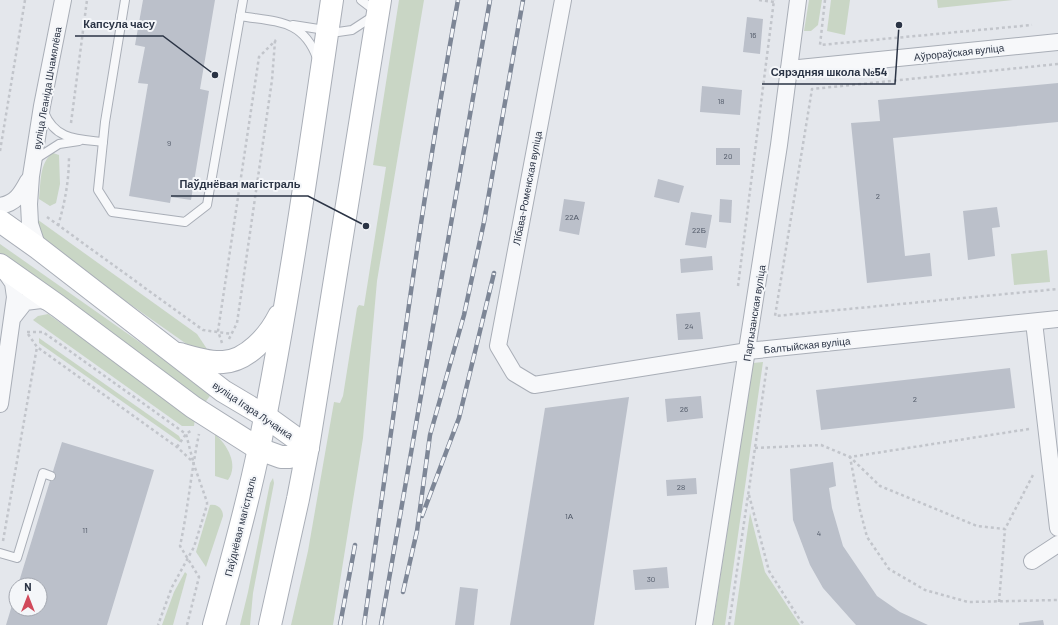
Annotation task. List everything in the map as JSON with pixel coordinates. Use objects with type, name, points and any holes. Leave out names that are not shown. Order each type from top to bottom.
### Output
[{"type":"main road","name":"Паўднёвая магістраль","points":[[214,625],[259,449],[285,302],[332,0]]},
{"type":"main road","points":[[270,625],[308,447],[373,4]]},
{"type":"main road","name":"вуліца Ігара Лучанка","points":[[0,221],[38,248],[223,391],[265,416],[308,447],[290,456],[281,457],[259,449],[193,407],[58,306],[1,266]]},
{"type":"main road","points":[[174,352],[202,360],[224,362],[233,360],[248,352],[269,333],[285,302]]},
{"type":"street","name":"вуліца Леаніда Шчамялёва","points":[[38,248],[30,224],[29,204],[31,176],[42,106],[64,0]]},
{"type":"street","name":"Лібава-Роменская вуліца","points":[[514,373],[498,346],[563,0]]},
{"type":"street","name":"Партызанская вуліца","points":[[704,625],[748,351],[798,0]]},
{"type":"street","name":"Аўрораўская вуліца","points":[[789,70],[1058,42]]},
{"type":"street","name":"вуліца Леаніда Шчамялёва","points":[[0,206],[14,202],[19,198],[31,176]]},
{"type":"street","points":[[0,404],[14,316],[15,290],[10,276],[1,266]]},
{"type":"street","points":[[14,316],[22,305],[30,301],[46,301],[58,306]]},
{"type":"street","name":"Балтыйская вуліца","points":[[514,373],[534,385],[748,351],[1058,320]]},
{"type":"street","points":[[1034,322],[1058,528]]},
{"type":"street","points":[[1032,561],[1058,544]]},
{"type":"lane","points":[[126,0],[103,142],[98,190],[112,212],[186,222],[207,205],[243,0]]},
{"type":"lane","points":[[240,16],[338,32],[352,30],[373,4]]},
{"type":"lane","points":[[290,25],[302,33],[313,46],[319,63],[319,83]]},
{"type":"lane","points":[[42,106],[54,129],[69,140]]},
{"type":"lane","points":[[34,160],[59,144],[69,140],[103,142]]},
{"type":"lane","points":[[0,553],[17,558],[43,473],[51,476]]},
{"type":"path","points":[[0,151],[25,0]]},
{"type":"path","points":[[58,226],[65,203],[69,180],[69,140],[87,0]]},
{"type":"path","points":[[737,291],[774,1],[759,0]]},
{"type":"path","points":[[825,0],[820,45],[1034,25]]},
{"type":"path","points":[[45,216],[203,330],[218,331],[232,334],[237,323],[272,80],[276,40],[259,57],[218,331],[222,345]]},
{"type":"path","points":[[1058,64],[812,88],[775,316],[1058,289]]},
{"type":"path","points":[[158,625],[172,587],[188,559],[200,533],[207,502],[193,462],[186,434],[43,332],[26,332],[37,347],[177,447],[193,462]]},
{"type":"path","points":[[0,553],[6,529],[37,347]]},
{"type":"path","points":[[729,625],[768,364]]},
{"type":"path","points":[[850,458],[1028,430],[1032,425]]},
{"type":"path","points":[[177,447],[186,434],[196,427]]},
{"type":"path","points":[[187,625],[199,577],[180,546],[187,515],[193,462],[199,431]]},
{"type":"path","points":[[755,448],[821,445],[850,458],[880,486],[977,526],[1005,529]]},
{"type":"path","points":[[850,458],[860,510],[868,537],[889,569],[925,590],[968,602],[1058,600]]},
{"type":"path","points":[[999,602],[1005,529],[1034,472]]},
{"type":"path","points":[[749,493],[769,571],[800,620],[805,625]]},
{"type":"green space","points":[[399,0],[424,0],[377,281],[363,438],[333,625],[291,625],[308,551],[334,402],[340,403],[343,396],[357,308],[359,305],[364,306],[386,167],[373,165]]},
{"type":"green space","points":[[809,0],[822,0],[818,25],[811,31],[804,31]]},
{"type":"green space","points":[[831,0],[850,0],[845,35],[827,31]]},
{"type":"green space","points":[[937,0],[1013,0],[938,8]]},
{"type":"green space","points":[[53,153],[59,155],[60,184],[56,203],[50,206],[39,199],[43,168],[48,157]]},
{"type":"green space","points":[[34,217],[197,334],[207,349],[207,355],[188,345],[43,243]]},
{"type":"green space","points":[[0,244],[212,393],[204,404],[0,258]]},
{"type":"green space","points":[[1047,250],[1050,282],[1014,285],[1011,254]]},
{"type":"green space","points":[[48,314],[195,418],[194,426],[182,426],[33,320],[38,316]]},
{"type":"green space","points":[[39,338],[179,436],[181,440],[180,442],[39,343]]},
{"type":"green space","points":[[763,362],[725,625],[713,625],[753,363]]},
{"type":"green space","points":[[215,434],[224,444],[232,461],[231,474],[228,480],[215,476]]},
{"type":"green space","points":[[273,478],[274,483],[253,593],[250,625],[240,625],[270,483]]},
{"type":"green space","points":[[210,505],[215,505],[220,508],[223,516],[206,567],[196,552]]},
{"type":"green space","points":[[750,513],[765,572],[800,625],[734,625]]},
{"type":"green space","points":[[185,572],[187,574],[173,625],[162,625],[174,592]]},
{"type":"building","points":[[143,0],[215,0],[200,89],[209,91],[191,200],[171,197],[170,203],[129,196],[148,84],[138,83],[145,47],[135,45]]},
{"type":"building","points":[[747,17],[763,19],[760,54],[743,52]]},
{"type":"building","points":[[1058,83],[1058,122],[893,138],[905,256],[930,253],[932,276],[867,283],[851,123],[880,121],[878,100]]},
{"type":"building","points":[[702,86],[742,90],[740,115],[700,112]]},
{"type":"building","points":[[716,148],[740,148],[740,165],[716,165]]},
{"type":"building","points":[[658,179],[684,186],[679,203],[654,197]]},
{"type":"building","points":[[564,199],[585,202],[579,235],[559,231]]},
{"type":"building","points":[[720,199],[732,200],[731,223],[719,222]]},
{"type":"building","points":[[997,207],[1000,227],[992,228],[995,256],[968,260],[963,211]]},
{"type":"building","points":[[691,212],[712,215],[706,248],[685,245]]},
{"type":"building","points":[[712,256],[713,270],[681,273],[680,259]]},
{"type":"building","points":[[700,312],[703,339],[678,340],[676,314]]},
{"type":"building","points":[[1010,368],[1015,408],[821,430],[816,390]]},
{"type":"building","points":[[701,396],[703,418],[667,422],[665,399]]},
{"type":"building","points":[[629,397],[594,625],[510,625],[545,408]]},
{"type":"building","points":[[62,442],[154,470],[107,625],[6,625],[8,617],[48,617],[48,577],[20,577]]},
{"type":"building","points":[[833,462],[836,486],[829,488],[832,508],[843,546],[877,596],[900,612],[928,625],[856,625],[823,588],[810,565],[793,520],[790,469]]},
{"type":"building","points":[[696,478],[697,494],[667,496],[666,480]]},
{"type":"building","points":[[667,567],[669,588],[635,590],[633,570]]},
{"type":"building","points":[[460,587],[478,589],[474,625],[455,625]]},
{"type":"building","points":[[1043,620],[1044,625],[1019,625],[1019,623]]},
{"type":"railway","points":[[364,625],[419,234],[458,0]]},
{"type":"railway","points":[[381,625],[490,0]]},
{"type":"railway","points":[[403,592],[417,531],[430,435],[464,315],[484,222],[523,0]]},
{"type":"railway","points":[[422,516],[459,418],[494,273]]},
{"type":"railway","points":[[340,625],[355,545]]},
{"type":"place","name":"Сярэдняя школа №54","points":[[899,25]]},
{"type":"place","name":"Капсула часу","points":[[215,75]]},
{"type":"place","name":"Паўднёвая магістраль","points":[[366,226]]}]
